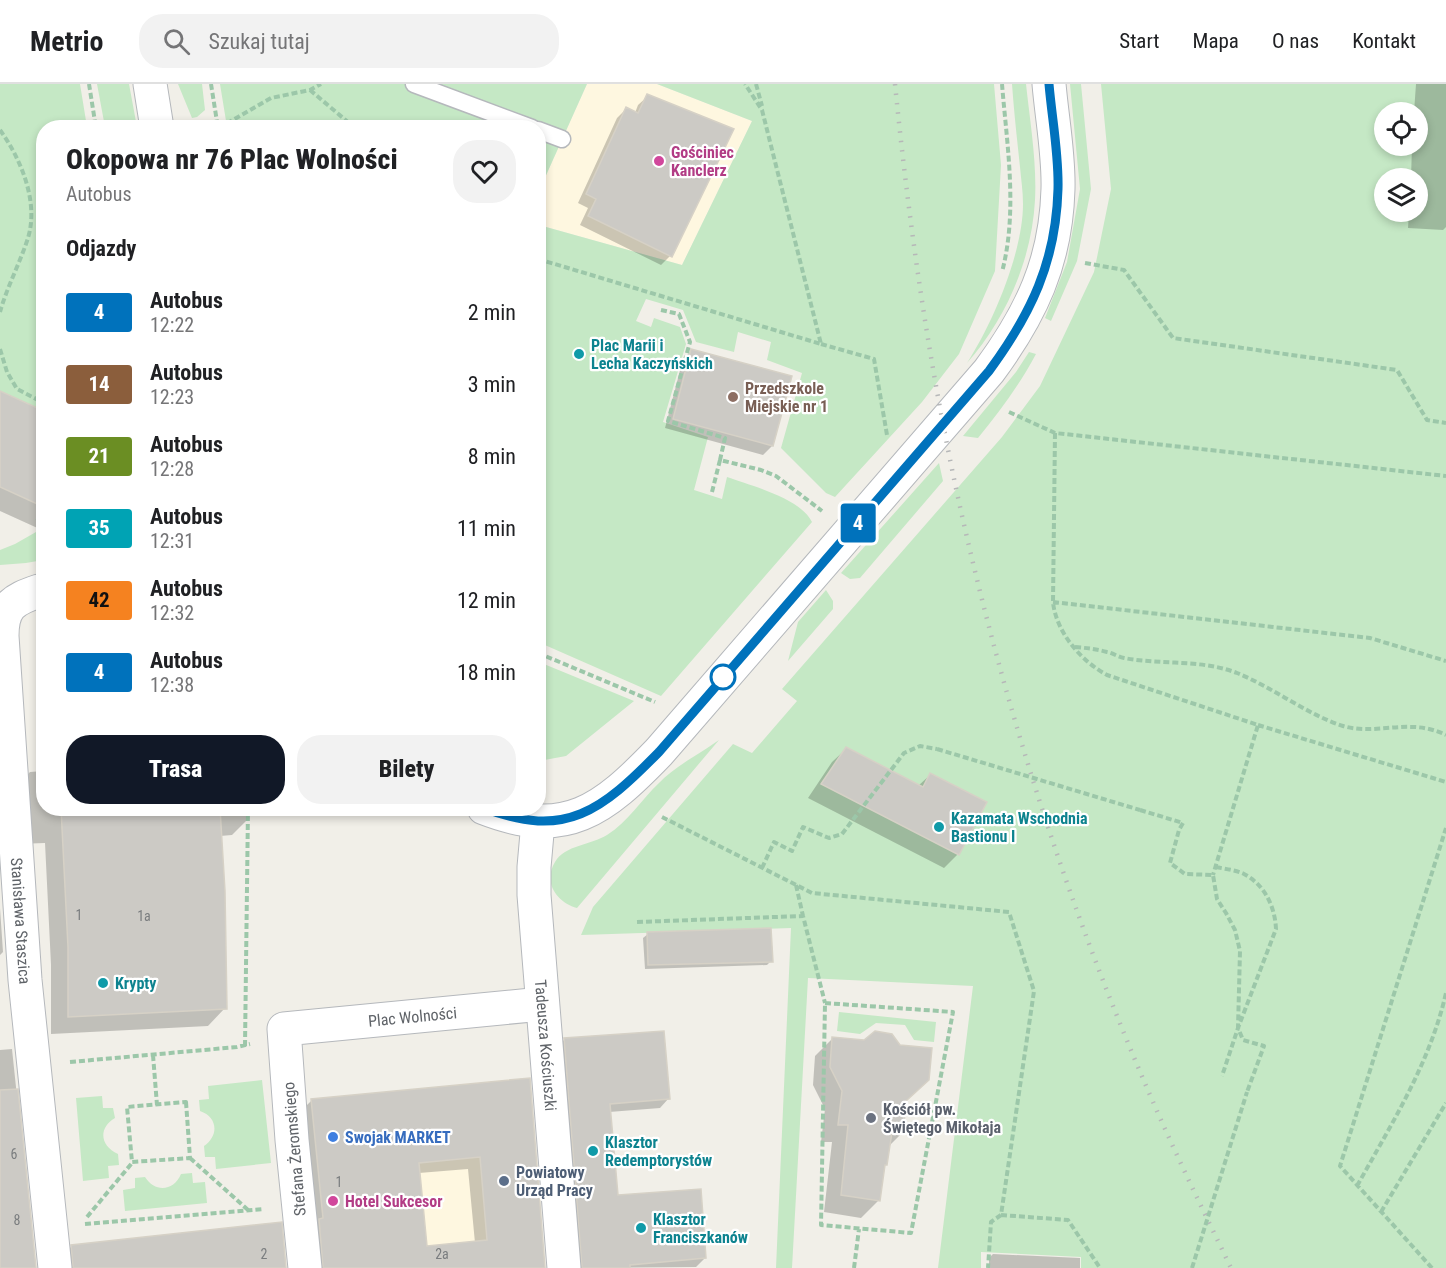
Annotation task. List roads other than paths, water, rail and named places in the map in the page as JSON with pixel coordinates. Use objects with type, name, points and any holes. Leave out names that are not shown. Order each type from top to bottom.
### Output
[{"type":"street","points":[[150,84],[156,120]]},
{"type":"street","points":[[508,816],[538,822],[586,813],[604,802],[647,765],[951,416],[1004,351],[1028,312],[1038,290],[1054,230],[1058,188],[1049,84]]},
{"type":"street","name":"Stanisława Staszica","points":[[27,586],[2,619],[13,981],[31,1038],[55,1268]]},
{"type":"street","name":"Tadeusza Kościuszki","points":[[538,822],[534,895],[564,1268]]},
{"type":"street","name":"Plac Wolności","points":[[284,1029],[542,1004]]},
{"type":"street","name":"Stefana Żeromskiego","points":[[284,1029],[305,1268]]},
{"type":"lane","points":[[414,84],[510,120]]},
{"type":"lane","points":[[546,133],[562,139]]},
{"type":"railway","points":[[895,84],[917,265],[947,445],[973,563],[1008,697],[1049,829],[1095,960],[1157,1111],[1231,1268]]},
{"type":"place","name":"Gościniec Kanclerz","points":[[659,161]]},
{"type":"place","name":"Plac Marii i Lecha Kaczyńskich","points":[[579,354]]},
{"type":"place","name":"Przedszkole Miejskie nr 1","points":[[733,397]]},
{"type":"place","name":"Kazamata Wschodnia Bastionu I","points":[[939,827]]},
{"type":"place","name":"Krypty","points":[[103,983]]},
{"type":"place","name":"Kościół pw. Świętego Mikołaja","points":[[871,1118]]},
{"type":"place","name":"Swojak MARKET","points":[[333,1137]]},
{"type":"place","name":"Klasztor Redemptorystów","points":[[593,1151]]},
{"type":"place","name":"Powiatowy Urząd Pracy","points":[[504,1181]]},
{"type":"place","name":"Hotel Sukcesor","points":[[333,1201]]},
{"type":"place","name":"Klasztor Franciszkanów","points":[[641,1228]]}]
